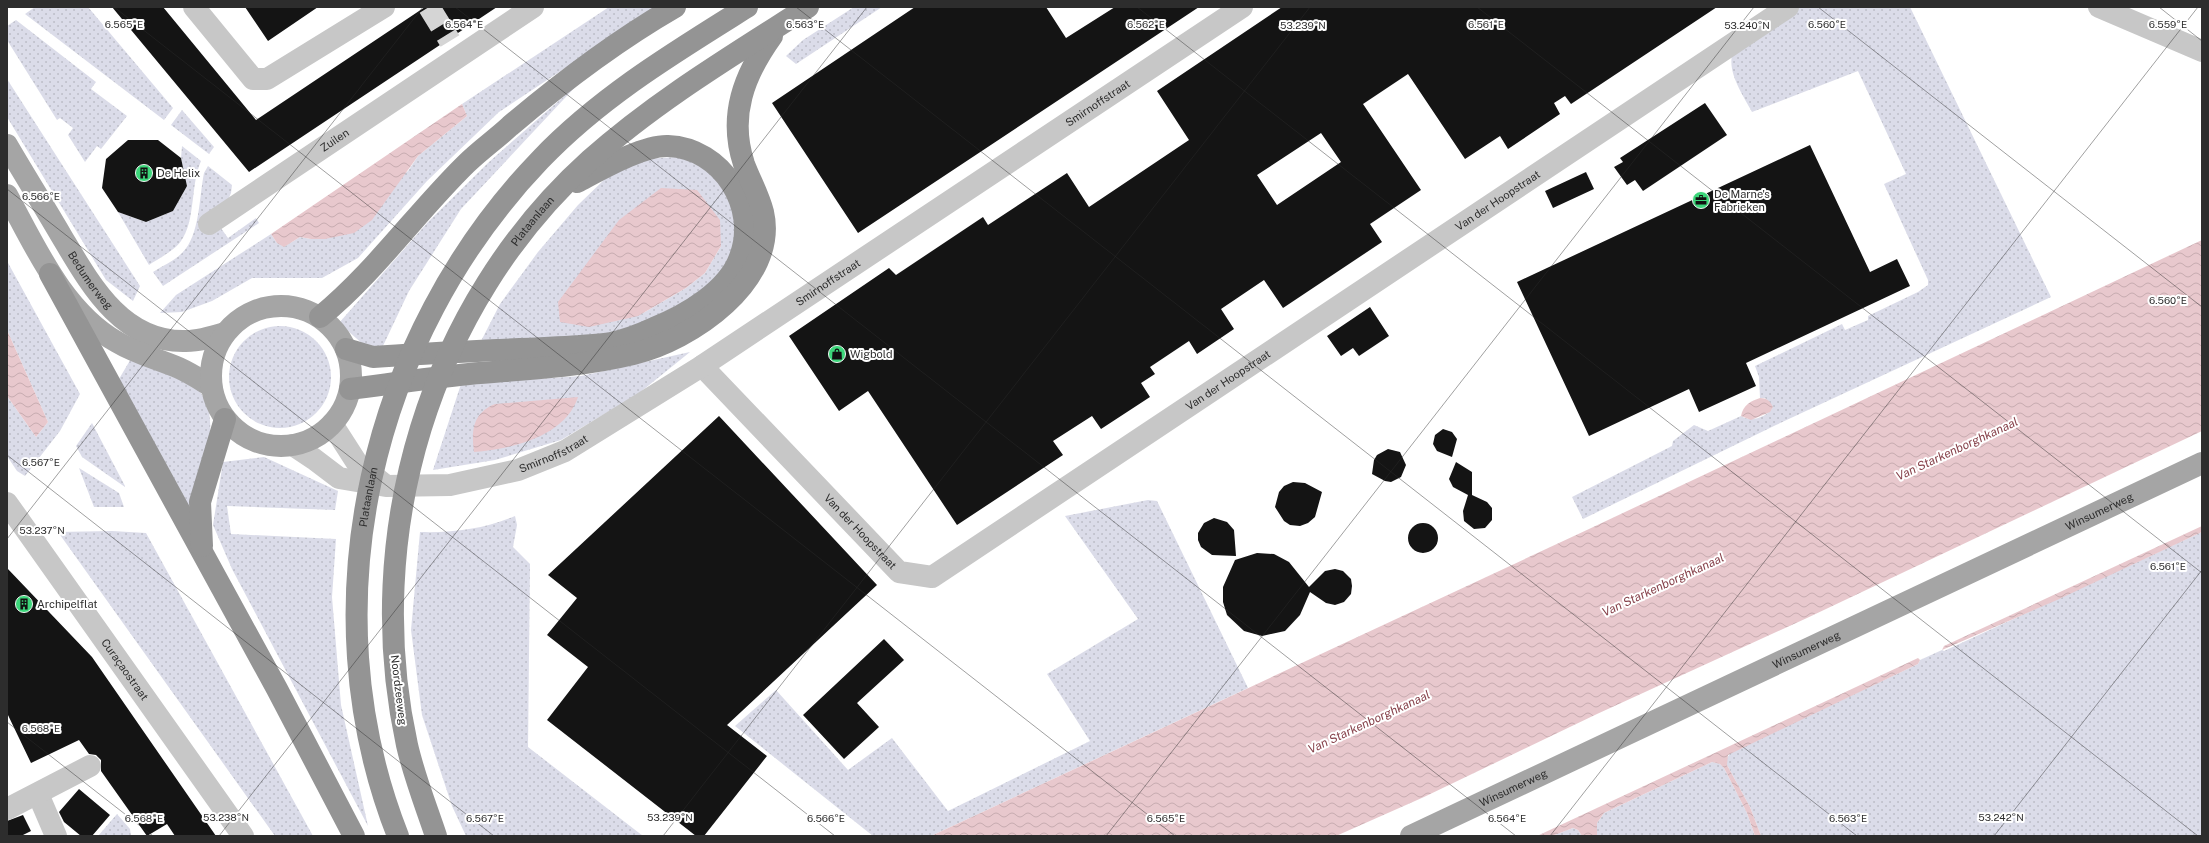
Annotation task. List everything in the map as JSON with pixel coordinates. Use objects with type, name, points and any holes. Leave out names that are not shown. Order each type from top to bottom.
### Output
[{"type":"highway","points":[[320,317],[337,303],[370,270],[467,163],[541,100],[637,28],[675,7]]},
{"type":"highway","name":"Plataanlaan","points":[[398,836],[376,769],[367,726],[361,678],[356,614],[361,539],[367,494],[388,414],[406,365],[424,324],[466,250],[504,200],[541,159],[580,122],[620,90],[747,7]]},
{"type":"highway","name":"Plataanlaan","points":[[396,538],[410,463],[421,426],[437,383],[466,320],[512,247],[558,191],[589,161],[652,109],[808,7]]},
{"type":"highway","points":[[350,389],[458,375],[580,364],[635,354],[680,336],[727,304],[748,279],[756,265],[764,233],[763,213],[744,162],[737,132],[740,94],[755,59],[780,25]]},
{"type":"highway","points":[[346,349],[373,357],[547,348],[611,343],[655,328],[694,307],[721,285],[732,272],[740,257],[745,226],[738,195],[730,180],[718,167],[690,150],[667,146],[629,156],[558,191]]},
{"type":"highway","points":[[50,274],[203,553],[354,836]]},
{"type":"highway","points":[[203,553],[200,502],[225,419]]},
{"type":"highway","name":"Noordzeeweg","points":[[396,538],[392,628],[401,713],[407,747],[436,836]]},
{"type":"main road","name":"Bedumerweg","points":[[7,145],[95,291],[124,319],[155,336],[171,340],[187,341],[225,333]]},
{"type":"main road","points":[[7,195],[50,274],[76,306],[97,328],[116,342],[138,353],[180,368],[211,386]]},
{"type":"main road","points":[[270,306],[296,307],[320,317],[335,331],[346,349],[350,367],[350,389],[344,406],[332,424],[316,437],[292,445],[268,445],[255,442],[243,436],[225,419],[216,404],[211,386],[210,371],[213,356],[225,333],[246,315],[270,306]]},
{"type":"main road","name":"Winsumerweg","points":[[1411,836],[2202,463]]},
{"type":"street","points":[[194,7],[253,78],[259,80],[267,79],[384,7]]},
{"type":"street","name":"Zuilen","points":[[209,224],[455,48],[533,7]]},
{"type":"street","name":"Smirnoffstraat","points":[[292,445],[339,478],[386,486],[450,485],[518,470],[565,451],[702,366],[1242,7]]},
{"type":"street","name":"Van der Hoopstraat","points":[[702,366],[899,572],[932,576],[1788,7]]},
{"type":"street","points":[[2099,7],[2202,51]]},
{"type":"street","points":[[332,424],[357,463],[386,486]]},
{"type":"street","name":"Curaçaostraat","points":[[10,513],[243,836]]},
{"type":"street","points":[[7,809],[90,766]]},
{"type":"street","points":[[38,794],[56,836]]},
{"type":"shaded area","points":[[35,7],[88,7],[173,108],[164,120],[25,14]]},
{"type":"shaded area","points":[[609,7],[657,7],[499,112],[427,181],[358,258],[322,278],[252,278],[212,301],[182,312],[160,313],[176,295],[271,234],[277,243],[284,247],[300,237],[311,239],[408,171],[418,156],[467,116],[462,104]]},
{"type":"shaded area","points":[[854,7],[882,7],[796,64],[786,56],[803,40]]},
{"type":"shaded area","points":[[1798,7],[1910,7],[2051,297],[1776,425],[1583,519],[1572,497],[1672,446],[1673,441],[1694,425],[1708,431],[1741,416],[1754,419],[1767,414],[1773,407],[1765,398],[1760,398],[1759,377],[1755,366],[1842,324],[1845,330],[1868,320],[1868,316],[1918,292],[1928,285],[1928,280],[1884,184],[1906,174],[1858,71],[1752,112],[1737,84],[1732,70],[1732,55]]},
{"type":"shaded area","points":[[16,20],[96,82],[91,89],[127,116],[101,149],[97,146],[85,162],[68,135],[73,128],[60,118],[57,120],[7,40],[7,26]]},
{"type":"shaded area","points":[[7,79],[140,286],[133,301],[106,280],[7,117]]},
{"type":"shaded area","points":[[578,84],[461,209],[409,291],[382,348],[365,346],[339,323],[428,222],[489,162]]},
{"type":"shaded area","points":[[182,110],[214,147],[209,154],[171,125]]},
{"type":"shaded area","points":[[182,146],[201,161],[195,181],[189,223],[186,233],[178,245],[149,265],[118,212],[146,222],[173,211],[187,186],[181,158]]},
{"type":"shaded area","points":[[676,157],[699,163],[721,182],[735,205],[737,236],[727,265],[701,293],[637,326],[601,335],[480,343],[500,304],[538,252],[578,205],[606,178],[645,159]],"holes":[[[721,246],[705,273],[686,288],[638,316]]]},
{"type":"shaded area","points":[[208,166],[232,185],[231,193],[218,224],[228,238],[256,218],[259,223],[163,286],[153,272],[182,253],[188,246],[196,227],[204,173]]},
{"type":"shaded area","points":[[7,261],[80,394],[60,431],[25,476],[17,471],[7,456],[7,396],[36,437],[48,422],[7,330]]},
{"type":"shaded area","points":[[280,326],[299,330],[316,341],[327,358],[331,377],[327,396],[316,413],[299,424],[280,428],[261,424],[244,413],[233,396],[229,377],[233,358],[244,341],[261,330]]},
{"type":"shaded area","points":[[690,352],[638,394],[561,440],[495,460],[433,470],[461,384],[581,376]]},
{"type":"shaded area","points":[[132,357],[165,368],[184,377],[199,390],[207,404],[210,421],[206,456],[189,508],[119,379]]},
{"type":"shaded area","points":[[92,423],[125,487],[82,457],[76,446]]},
{"type":"shaded area","points":[[264,457],[338,491],[335,510],[227,506],[231,534],[336,539],[332,597],[341,705],[368,826],[232,569],[213,525],[223,462]]},
{"type":"shaded area","points":[[79,468],[119,493],[124,507],[94,507]]},
{"type":"shaded area","points":[[1148,500],[1157,501],[1248,688],[931,836],[873,836],[735,726],[776,690],[848,770],[892,738],[948,811],[1090,741],[1047,674],[1138,619],[1065,516]]},
{"type":"shaded area","points":[[515,516],[517,525],[513,547],[530,564],[528,747],[643,836],[466,836],[452,806],[422,715],[411,630],[420,532],[445,532],[469,529],[492,524]]},
{"type":"shaded area","points":[[112,531],[146,533],[313,836],[275,836],[58,532]]},
{"type":"shaded area","points":[[2202,532],[2202,836],[1761,836],[1750,807],[1727,765],[1727,758],[1731,752],[1918,664],[1920,660],[1942,650],[1944,651]]},
{"type":"shaded area","points":[[1712,762],[1720,764],[1724,768],[1747,813],[1755,836],[1597,836],[1597,823],[1604,813]]},
{"type":"shaded area","points":[[117,814],[130,829],[131,836],[98,836]]},
{"type":"shaded area","points":[[1573,828],[1578,830],[1582,836],[1552,836]]},
{"type":"water","points":[[462,104],[467,116],[418,156],[372,220],[354,233],[325,239],[300,237],[284,247],[277,243],[271,234]]},
{"type":"water","points":[[661,188],[697,190],[720,220],[721,246],[705,273],[686,288],[638,316],[589,327],[560,322],[558,302],[619,220]]},
{"type":"water","name":"Van Starkenborghkanaal","points":[[2202,240],[2202,431],[1807,618],[1597,714],[1424,797],[1336,836],[931,836],[1589,529]]},
{"type":"water","points":[[7,330],[48,422],[36,437],[7,396]]},
{"type":"water","points":[[578,397],[571,411],[561,422],[549,431],[520,444],[474,452],[473,436],[475,423],[482,412],[495,404]]},
{"type":"water","points":[[1760,398],[1766,399],[1771,403],[1773,407],[1770,412],[1751,420],[1741,416],[1748,404]]},
{"type":"water","points":[[2202,526],[2202,532],[2057,600],[1942,650],[1944,646]]},
{"type":"water","points":[[1918,658],[1920,660],[1918,664],[1728,755],[1727,765],[1750,807],[1761,836],[1755,836],[1747,813],[1724,768],[1720,764],[1712,762],[1604,813],[1597,823],[1597,836],[1582,836],[1578,830],[1573,828],[1552,836],[1537,836]]},
{"type":"building","points":[[112,7],[163,7],[256,120],[425,7],[497,7],[249,172]]},
{"type":"building","points":[[245,7],[318,7],[268,41]]},
{"type":"building","points":[[915,7],[1046,7],[1066,38],[1115,7],[1199,7],[858,233],[772,103]]},
{"type":"building","points":[[1282,7],[1717,7],[1571,104],[1565,96],[1554,103],[1560,114],[1508,149],[1500,136],[1465,159],[1408,74],[1363,104],[1421,190],[1370,224],[1382,242],[1283,308],[1264,280],[1221,309],[1234,329],[1197,354],[1189,341],[1150,367],[1155,374],[1141,383],[1150,397],[1101,429],[1092,416],[1053,441],[1063,455],[957,525],[868,391],[839,411],[789,336],[889,268],[896,275],[983,217],[988,225],[1067,173],[1089,207],[1189,140],[1157,91]],"holes":[[[1321,133],[1341,162],[1277,205],[1257,175]]]},
{"type":"building","points":[[1705,103],[1727,135],[1643,191],[1635,180],[1627,185],[1614,167],[1623,162],[1620,158]]},
{"type":"building","name":"De Helix","points":[[128,140],[158,140],[181,158],[187,186],[173,211],[146,222],[118,212],[102,188],[106,159]]},
{"type":"building","points":[[1810,145],[1870,272],[1897,259],[1910,286],[1746,363],[1756,386],[1699,412],[1689,389],[1589,436],[1517,282]]},
{"type":"building","points":[[1586,172],[1594,189],[1553,208],[1545,191]]},
{"type":"building","points":[[1370,307],[1389,336],[1359,356],[1353,348],[1341,356],[1327,336]]},
{"type":"building","points":[[719,416],[877,585],[727,725],[767,756],[704,836],[696,836],[547,720],[588,667],[547,635],[577,598],[548,575]]},
{"type":"building","points":[[1443,429],[1452,432],[1457,439],[1452,457],[1437,451],[1433,444],[1435,435]]},
{"type":"building","points":[[1388,449],[1400,452],[1406,465],[1401,477],[1391,482],[1385,481],[1372,474],[1374,460],[1377,455]]},
{"type":"building","points":[[1456,462],[1472,472],[1472,495],[1487,502],[1492,508],[1492,520],[1485,528],[1474,529],[1464,521],[1463,511],[1468,495],[1453,487],[1449,479]]},
{"type":"building","points":[[1293,482],[1305,483],[1322,492],[1315,517],[1308,523],[1300,526],[1290,525],[1284,521],[1275,507],[1279,492],[1284,486]]},
{"type":"building","points":[[1214,518],[1227,522],[1234,530],[1236,556],[1212,555],[1201,547],[1198,540],[1198,533],[1204,523]]},
{"type":"building","points":[[1423,523],[1434,527],[1438,538],[1434,549],[1423,553],[1412,549],[1408,538],[1412,527]]},
{"type":"building","points":[[1257,553],[1274,554],[1289,562],[1309,587],[1325,571],[1335,569],[1343,571],[1351,579],[1351,594],[1344,602],[1335,605],[1326,603],[1310,592],[1300,615],[1285,631],[1262,636],[1244,631],[1227,615],[1223,602],[1223,587],[1235,560]]},
{"type":"building","points":[[7,568],[92,657],[216,836],[175,836],[167,824],[147,836],[101,771],[101,760],[96,755],[89,754],[79,740],[31,763],[7,713]]},
{"type":"building","points":[[884,639],[904,660],[857,703],[879,727],[844,759],[803,715]]},
{"type":"building","points":[[79,789],[110,815],[92,836],[81,836],[64,822],[59,812]]},
{"type":"building","points":[[23,815],[31,831],[21,836],[7,836],[7,821]]},
{"type":"tunnel","points":[[429,7],[450,41]]},
{"type":"place","name":"De Helix","points":[[144,173]]},
{"type":"place","name":"De Marne's Fabrieken","points":[[1701,200]]},
{"type":"place","name":"Wigbold","points":[[837,354]]},
{"type":"place","name":"Archipelflat","points":[[24,604]]}]
